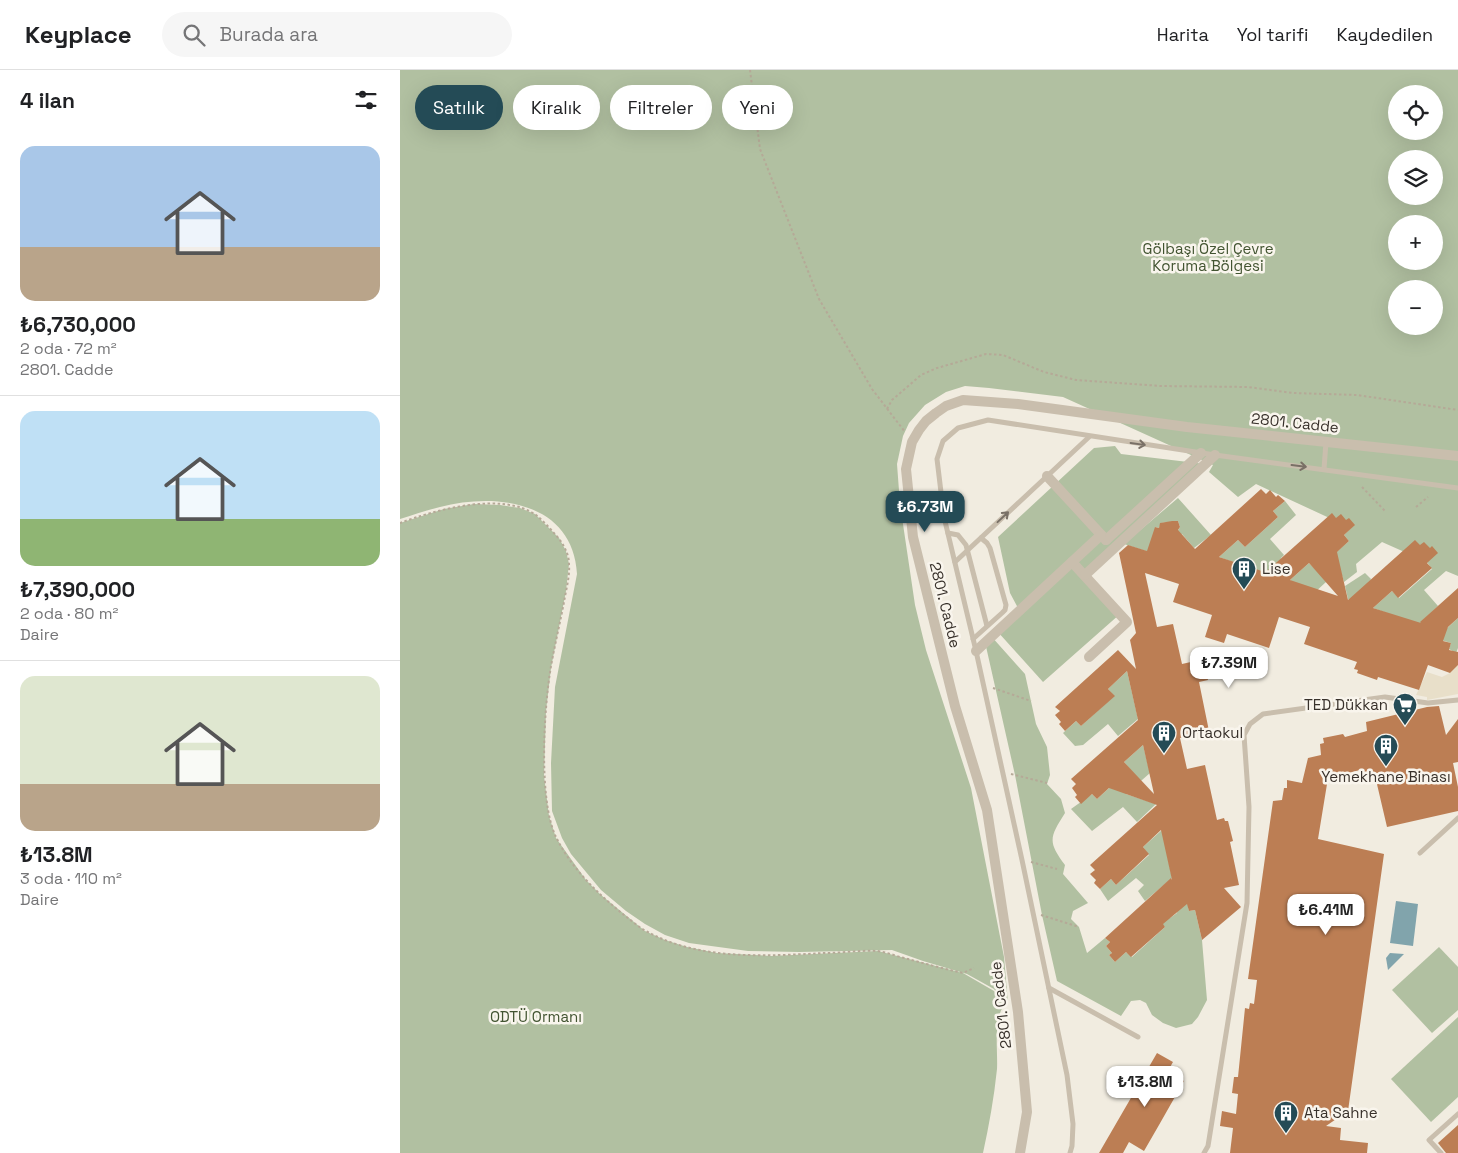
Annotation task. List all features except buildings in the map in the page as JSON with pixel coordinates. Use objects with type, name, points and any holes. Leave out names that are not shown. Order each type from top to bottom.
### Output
[{"type":"street","name":"2801. Cadde","points":[[1020,1153],[1027,1112],[1014,981],[987,810],[955,706],[912,537],[906,469],[912,442],[919,430],[931,417],[946,406],[963,400],[1018,404],[1187,427],[1458,456]]},
{"type":"street","points":[[976,650],[1072,562],[1104,538],[1201,453]]},
{"type":"street","points":[[1085,575],[1215,455]]},
{"type":"street","points":[[1047,476],[1114,549]]},
{"type":"street","points":[[1072,562],[1127,622],[1089,657]]},
{"type":"lane","points":[[1070,1153],[1074,1124],[1067,1075],[976,650],[944,517],[937,459],[943,442],[958,428],[988,420],[1089,437],[1458,488]]},
{"type":"lane","points":[[954,562],[1089,437]]},
{"type":"lane","points":[[1324,469],[1326,442]]},
{"type":"lane","points":[[948,533],[958,535],[967,550],[987,626]]},
{"type":"lane","points":[[973,638],[1005,610],[1006,604],[990,548],[980,538]]},
{"type":"lane","points":[[1204,1153],[1208,1146],[1247,903],[1249,807],[1244,735],[1250,724],[1263,714],[1375,698],[1385,697],[1428,703],[1458,700]]},
{"type":"lane","points":[[1420,853],[1458,818]]},
{"type":"lane","points":[[1049,988],[1138,1037]]},
{"type":"lane","points":[[1440,1153],[1429,1140],[1458,1114]]},
{"type":"path","points":[[750,70],[760,149],[819,299],[872,389],[912,442]]},
{"type":"path","points":[[887,409],[892,400],[921,375],[937,368],[986,354],[1003,355],[1044,372],[1076,380],[1161,386],[1248,387],[1294,392],[1357,395],[1458,410]]},
{"type":"path","points":[[1362,487],[1386,512]]},
{"type":"path","points":[[1416,507],[1428,497]]},
{"type":"path","points":[[400,523],[444,509],[474,504],[520,508],[535,514],[558,538],[566,551],[569,564],[566,591],[550,668],[546,711],[544,776],[549,816],[556,838],[586,880],[622,913],[645,930],[665,940],[687,948],[717,953],[771,956],[878,951],[963,974],[974,968]]},
{"type":"path","points":[[983,685],[1031,701]]},
{"type":"path","points":[[1002,772],[1047,784]]},
{"type":"path","points":[[1022,860],[1058,869]]},
{"type":"path","points":[[1033,912],[1079,927]]},
{"type":"green space","name":"Gölbaşı Özel Çevre Koruma Bölgesi","points":[[400,70],[1458,70],[1458,576],[1446,571],[1424,590],[1438,606],[1423,620],[1431,629],[1373,608],[1392,591],[1399,598],[1432,569],[1427,562],[1382,542],[1356,564],[1357,572],[1344,582],[1340,569],[1312,595],[1290,580],[1309,563],[1316,570],[1349,541],[1344,535],[1351,528],[1256,484],[1238,497],[1209,472],[1213,465],[1063,397],[965,386],[946,392],[925,405],[909,423],[903,436],[897,464],[900,504],[915,605],[926,650],[971,788],[1004,957],[1008,1003],[1004,1004],[994,989],[967,974],[892,950],[748,951],[689,943],[665,935],[645,924],[601,890],[571,854],[562,838],[552,811],[551,763],[555,687],[577,574],[572,550],[562,531],[547,517],[528,508],[507,503],[485,501],[435,508],[400,519]]},
{"type":"green space","points":[[1115,446],[1121,454],[1205,464],[1085,575],[1120,614],[1043,682],[997,631],[1019,610],[1010,593],[998,537],[1094,448]]},
{"type":"green space","points":[[1178,498],[1211,535],[1194,548],[1182,534],[1176,539],[1180,527],[1178,521],[1161,523],[1159,528],[1155,527],[1155,554],[1124,544]]},
{"type":"green space","points":[[1285,501],[1296,515],[1270,539],[1284,555],[1281,558],[1277,578],[1219,557],[1238,540],[1245,547],[1278,517],[1273,511]]},
{"type":"green space","name":"ODTÜ Ormanı","points":[[474,504],[520,508],[535,514],[559,538],[566,551],[569,564],[566,591],[551,668],[546,711],[544,776],[549,816],[556,838],[586,880],[601,895],[645,931],[687,947],[717,953],[771,956],[878,951],[963,973],[994,991],[1004,1005],[998,1019],[996,1080],[983,1153],[400,1153],[400,523],[444,509]]},
{"type":"green space","points":[[1365,573],[1371,579],[1357,609],[1348,599],[1345,586]]},
{"type":"green space","points":[[1458,618],[1458,648],[1456,653],[1449,649],[1451,643],[1441,640],[1444,631]]},
{"type":"green space","points":[[991,636],[1025,674],[1036,724],[1047,747],[1050,775],[1047,784],[1061,799],[1065,813],[1056,828],[1053,844],[1065,865],[1063,874],[1088,903],[1073,911],[1071,919],[1079,927],[1087,953],[1105,938],[1110,942],[1106,946],[1112,953],[1109,955],[1115,962],[1126,952],[1132,957],[1165,927],[1158,920],[1170,918],[1177,913],[1178,905],[1187,900],[1189,911],[1195,910],[1202,940],[1207,1000],[1192,1024],[1176,1028],[1163,1023],[1152,1015],[1146,1003],[1140,1000],[1131,1001],[1121,1016],[1057,981],[1042,915],[1015,775],[985,642]]},
{"type":"green space","points":[[1127,671],[1138,719],[1118,736],[1108,724],[1083,745],[1075,746],[1063,733],[1076,721],[1081,726],[1114,696],[1108,689]]},
{"type":"green space","points":[[1143,745],[1150,773],[1126,794],[1156,804],[1137,822],[1123,807],[1092,831],[1071,809],[1092,794],[1097,799],[1130,769],[1124,762]]},
{"type":"green space","points":[[1162,830],[1172,878],[1145,901],[1138,891],[1144,885],[1136,878],[1108,901],[1100,889],[1111,879],[1116,885],[1149,855],[1143,847]]},
{"type":"green space","points":[[1439,947],[1458,967],[1458,1010],[1432,1033],[1392,990]]},
{"type":"green space","points":[[1458,1017],[1458,1097],[1431,1122],[1391,1079]]},
{"type":"shaded area","points":[[1458,665],[1458,694],[1427,700],[1427,697],[1416,695],[1427,672],[1442,677],[1450,673]]},
{"type":"water","points":[[1396,901],[1418,904],[1413,946],[1390,943]]},
{"type":"water","points":[[1390,953],[1404,954],[1388,970],[1386,958]]},
{"type":"place","name":"Lise","points":[[1244,590]]},
{"type":"place","name":"TED Dükkan","points":[[1405,726]]},
{"type":"place","name":"Ortaokul","points":[[1164,754]]},
{"type":"place","name":"Yemekhane Binası","points":[[1386,767]]},
{"type":"place","name":"Ata Sahne","points":[[1286,1134]]}]
